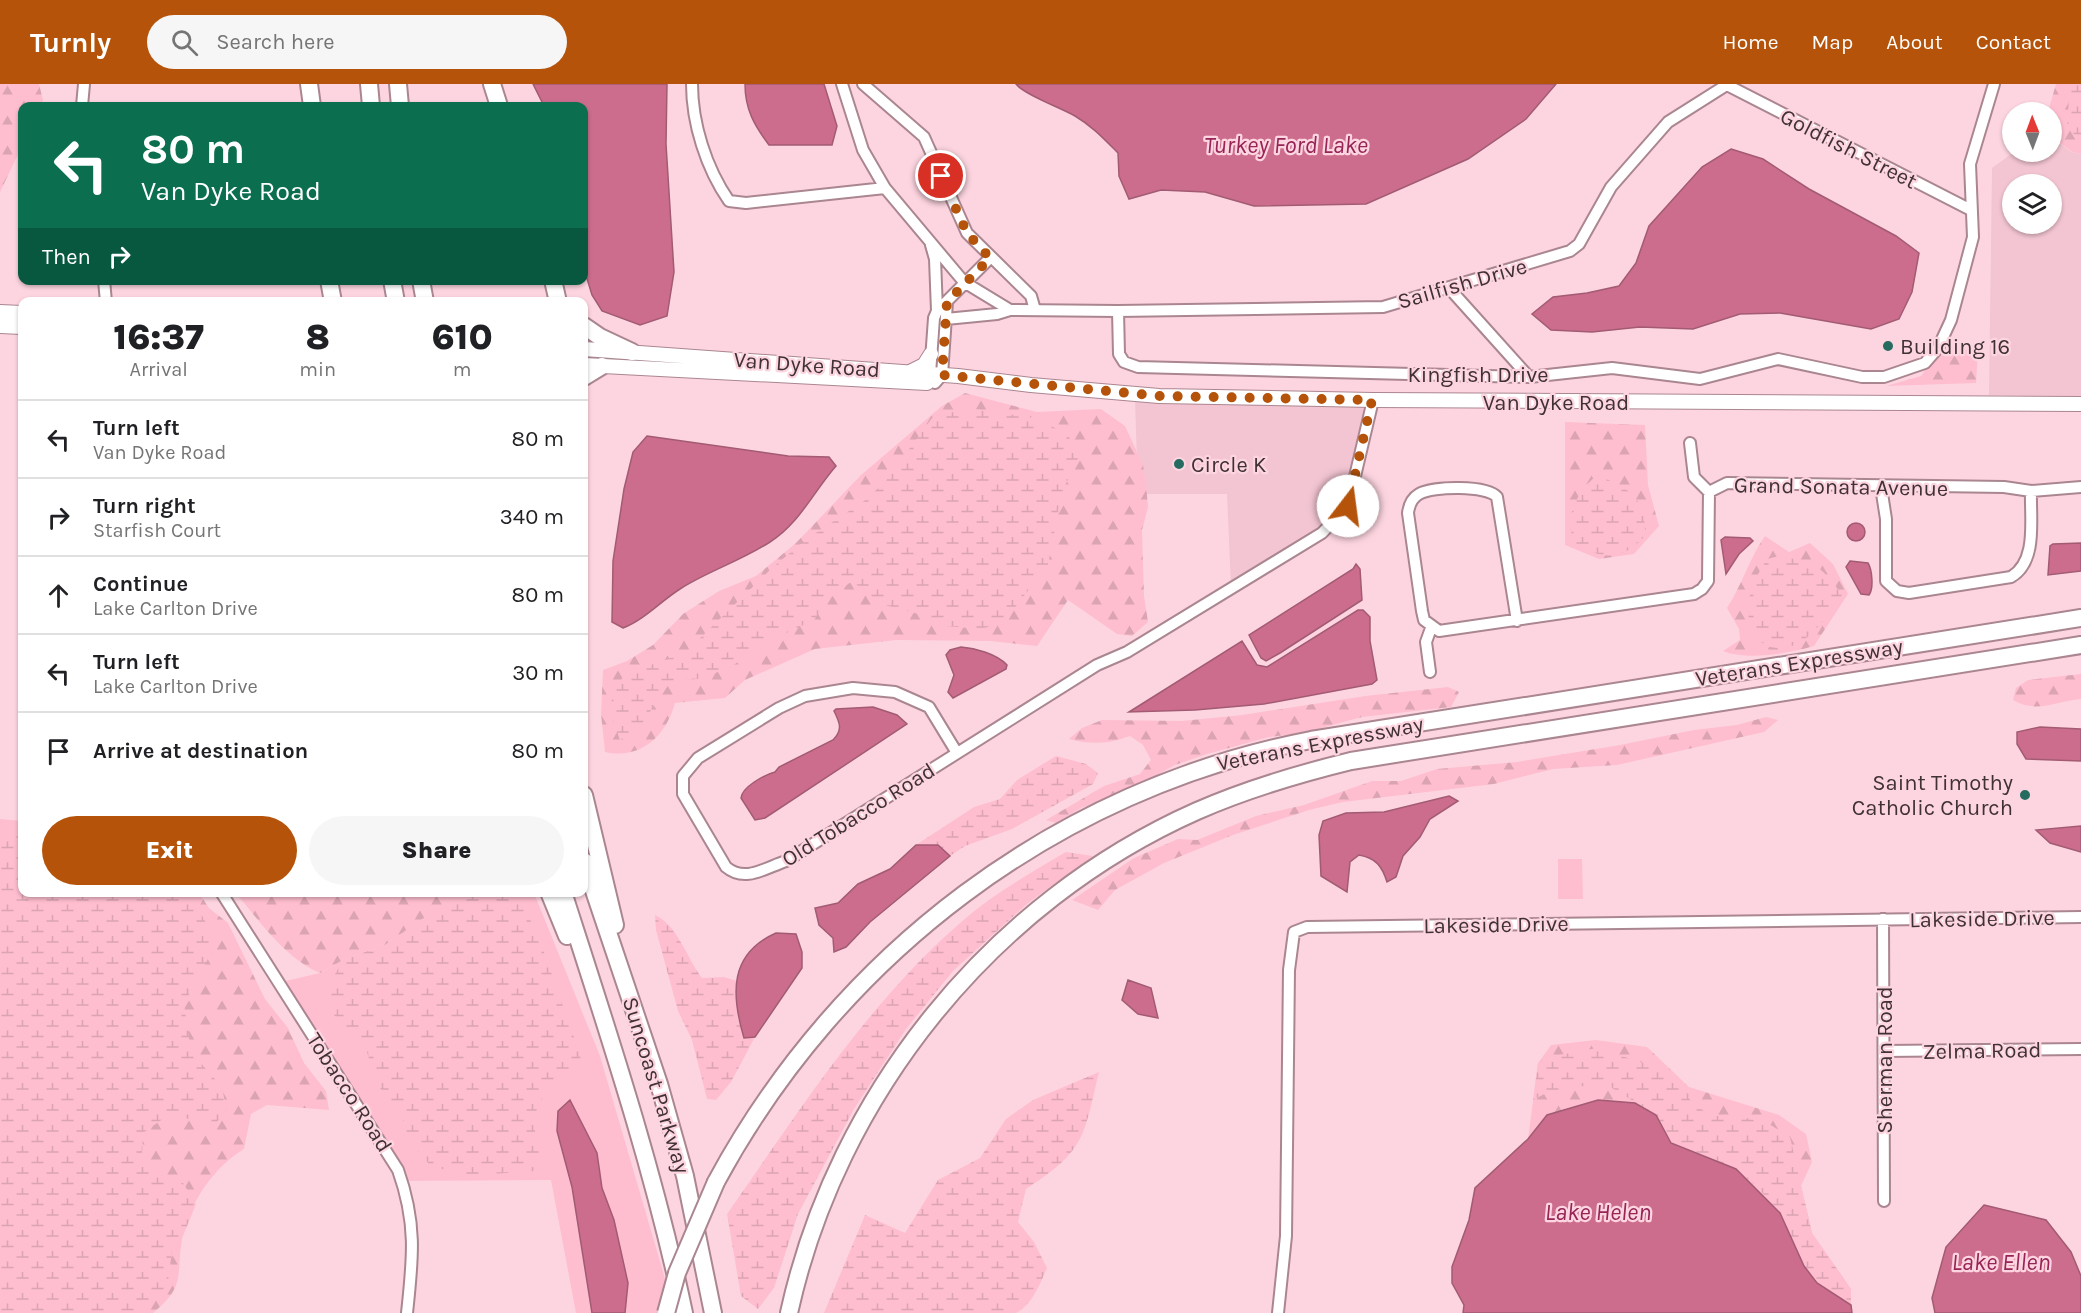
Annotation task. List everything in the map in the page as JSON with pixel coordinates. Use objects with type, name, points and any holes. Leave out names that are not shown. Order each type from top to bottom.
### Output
[{"type":"highway","points":[[309,84],[311,102]]},
{"type":"highway","points":[[369,84],[371,102]]},
{"type":"highway","points":[[398,84],[400,102]]},
{"type":"highway","points":[[492,84],[498,102]]},
{"type":"highway","points":[[588,329],[632,352]]},
{"type":"highway","points":[[588,375],[602,366]]},
{"type":"highway","name":"Veterans Expressway","points":[[666,1313],[681,1262],[716,1182],[742,1136],[790,1068],[842,1005],[898,950],[944,910],[1014,860],[1086,817],[1160,782],[1238,756],[1311,740],[2081,618]]},
{"type":"highway","name":"Veterans Expressway","points":[[789,1313],[812,1233],[837,1170],[878,1093],[923,1026],[974,968],[1040,909],[1087,873],[1170,824],[1220,801],[1281,780],[1371,757],[2081,645]]},
{"type":"highway","points":[[588,812],[635,1008]]},
{"type":"highway","name":"Suncoast Parkway","points":[[588,873],[635,1008],[685,1176],[713,1313]]},
{"type":"highway","points":[[551,897],[610,1038]]},
{"type":"highway","name":"Suncoast Parkway","points":[[565,897],[610,1038],[663,1216],[684,1313]]},
{"type":"main road","points":[[0,312],[18,313]]},
{"type":"main road","points":[[0,326],[18,327]]},
{"type":"main road","name":"Van Dyke Road","points":[[588,349],[910,372],[936,377]]},
{"type":"main road","points":[[910,372],[924,365],[931,354]]},
{"type":"main road","name":"Van Dyke Road","points":[[588,365],[936,377],[1159,396],[1372,400],[2081,404]]},
{"type":"street","points":[[82,102],[84,84]]},
{"type":"street","points":[[692,84],[692,111],[717,184],[729,201],[746,203],[885,188]]},
{"type":"street","points":[[842,84],[863,150],[885,188],[964,282],[1010,310]]},
{"type":"street","points":[[863,84],[924,137],[967,233],[1031,296],[1035,310]]},
{"type":"street","points":[[1971,210],[1970,164],[1994,84]]},
{"type":"street","name":"Goldfish Street","points":[[1727,85],[1971,210]]},
{"type":"street","name":"Sailfish Drive","points":[[1118,311],[1383,307],[1570,251],[1579,244],[1611,187],[1668,122],[1727,85]]},
{"type":"street","name":"Kingfish Drive","points":[[1118,311],[1119,354],[1124,362],[1138,367],[1529,377],[1612,369],[1700,379],[1778,359],[1862,377],[1884,376],[1925,363],[1938,348],[1951,320],[1973,237],[1971,210]]},
{"type":"street","points":[[931,242],[935,259],[937,310],[931,354],[936,377]]},
{"type":"street","points":[[937,310],[990,258]]},
{"type":"street","points":[[1449,288],[1529,377]]},
{"type":"street","points":[[936,377],[947,302]]},
{"type":"street","points":[[946,319],[997,314],[1010,310],[1118,311]]},
{"type":"street","name":"Old Tobacco Road","points":[[957,753],[929,707],[895,692],[853,688],[821,692],[779,708],[698,758],[683,776],[684,794],[726,867],[734,874],[743,876],[786,861],[1097,665],[1127,652],[1322,533],[1348,506],[1372,400]]},
{"type":"street","points":[[1690,443],[1694,477],[1709,492]]},
{"type":"street","name":"Grand Sonata Avenue","points":[[1431,628],[1439,631],[1517,621],[1694,594],[1702,589],[1708,575],[1709,492],[1727,483],[2004,487],[2031,491],[2081,488]]},
{"type":"street","points":[[1881,487],[1886,519],[1886,581],[1897,591],[1909,593],[2012,577],[2021,571],[2027,562],[2029,550],[2031,491]]},
{"type":"street","points":[[1430,672],[1426,642],[1431,628],[1424,620],[1422,611],[1408,513],[1412,500],[1426,491],[1478,488],[1493,492],[1497,496],[1517,621]]},
{"type":"street","name":"Tobacco Road","points":[[225,897],[398,1170],[411,1214],[413,1234],[407,1313]]},
{"type":"street","name":"Lakeside Drive","points":[[1278,1313],[1286,1236],[1289,970],[1294,932],[1307,927],[2081,917]]},
{"type":"street","name":"Sherman Road","points":[[1883,920],[1884,1202]]},
{"type":"street","name":"Zelma Road","points":[[1884,1051],[2081,1049]]},
{"type":"shaded area","points":[[2062,145],[2071,152],[2081,154],[2081,397],[1989,395],[1992,168],[2002,161],[2062,162]]},
{"type":"shaded area","points":[[1135,400],[1369,407],[1345,505],[1318,532],[1231,587],[1227,494],[1138,494]]},
{"type":"green space","points":[[0,84],[39,84],[42,102],[18,102],[18,154],[0,192]]},
{"type":"green space","points":[[2056,84],[2081,84],[2081,154],[2072,152],[2062,144],[2062,102],[2051,102]]},
{"type":"green space","points":[[2070,84],[2081,84],[2081,141],[2067,127]]},
{"type":"green space","points":[[1940,349],[1978,350],[1976,383],[1886,386],[1921,376]]},
{"type":"green space","points":[[965,393],[1037,412],[1101,409],[1125,426],[1143,465],[1146,484],[1148,507],[1142,530],[1144,596],[1148,622],[1132,636],[1117,634],[1068,600],[1037,646],[990,641],[896,640],[815,649],[745,680],[725,698],[675,703],[665,726],[650,743],[630,752],[618,754],[605,752],[601,714],[603,670],[627,661],[653,645],[683,614],[719,591],[756,576],[796,543],[861,475],[942,406]]},
{"type":"green space","points":[[968,408],[1035,418],[1067,434],[1080,454],[1062,492],[1048,565],[1002,624],[979,629],[946,626],[915,613],[881,604],[852,581],[829,599],[814,620],[778,637],[727,669],[697,679],[671,681],[639,728],[620,740],[611,715],[612,694],[625,674],[685,653],[772,568],[804,541],[864,501],[885,482],[932,418]]},
{"type":"green space","points":[[1565,422],[1645,425],[1648,485],[1659,526],[1634,554],[1599,559],[1565,545]]},
{"type":"green space","points":[[1597,475],[1627,490],[1634,496],[1643,512],[1645,536],[1628,550],[1612,556],[1575,545],[1568,521],[1581,490]]},
{"type":"green space","points":[[1765,536],[1789,552],[1810,543],[1833,564],[1848,594],[1814,646],[1756,656],[1723,651],[1740,640],[1739,629],[1727,608]]},
{"type":"green space","points":[[1779,556],[1816,566],[1842,595],[1812,633],[1793,645],[1782,648],[1767,646],[1750,634],[1748,612],[1750,594],[1761,569],[1767,559]]},
{"type":"green space","points":[[2081,674],[2081,699],[2047,706],[2031,706],[2013,700],[2016,688],[2028,680]]},
{"type":"green space","points":[[1448,687],[1459,692],[1451,707],[1362,717],[1303,733],[1269,737],[1207,754],[1175,765],[1120,795],[1081,808],[1056,823],[1046,820],[1104,786],[1140,774],[1151,760],[1143,745],[1130,736],[1100,743],[1069,739],[1082,728],[1102,720],[1182,721]]},
{"type":"green space","points":[[1766,717],[1778,720],[1764,732],[1617,765],[1553,769],[1494,784],[1343,802],[1309,810],[1233,835],[1164,863],[1115,890],[1098,910],[1072,900],[1134,858],[1178,839],[1197,840],[1256,816],[1304,805],[1372,781],[1401,781],[1437,769],[1517,762],[1694,730],[1737,725]]},
{"type":"green space","points":[[1056,756],[1086,764],[1098,773],[1093,784],[1012,829],[965,846],[950,856],[938,845],[916,845],[974,807],[1000,799],[1017,780]]},
{"type":"green space","points":[[0,819],[18,821],[18,897],[202,897],[209,908],[228,923],[265,999],[288,1028],[304,1063],[326,1091],[329,1110],[267,1105],[251,1114],[244,1149],[213,1176],[190,1212],[182,1239],[178,1280],[171,1295],[153,1313],[0,1313]]},
{"type":"green space","points":[[0,827],[18,832],[18,897],[191,897],[217,942],[184,1004],[191,1052],[222,1087],[227,1113],[214,1124],[192,1119],[164,1118],[143,1133],[142,1154],[157,1177],[183,1183],[196,1204],[183,1236],[173,1244],[167,1288],[134,1313],[0,1313]]},
{"type":"green space","points":[[1066,852],[1093,856],[1028,903],[953,971],[906,1029],[854,1109],[798,1214],[774,1288],[758,1309],[741,1296],[727,1214],[809,1096],[867,1020],[898,984],[932,949],[978,908]]},
{"type":"green space","points":[[1558,859],[1582,859],[1583,899],[1558,899]]},
{"type":"green space","points":[[239,897],[455,897],[385,945],[343,960],[320,973],[296,959],[264,927]]},
{"type":"green space","points":[[454,897],[520,897],[540,941],[581,1057],[554,1084],[538,1107],[534,1124],[539,1155],[535,1171],[461,1176],[429,1164],[409,1141],[400,1110],[377,1085],[367,1052],[334,1015],[329,985],[343,960],[385,945]]},
{"type":"green space","points":[[455,897],[536,897],[600,1056],[666,1282],[659,1313],[576,1313],[551,1180],[397,1181],[385,1149],[281,982],[320,973],[343,960],[385,945]]},
{"type":"green space","points":[[655,915],[670,926],[676,934],[702,978],[724,977],[737,981],[738,1018],[744,1038],[755,1037],[731,1082],[716,1100],[707,1099],[692,1040],[678,1011],[656,930]]},
{"type":"green space","points":[[1596,1040],[1647,1047],[1689,1087],[1779,1115],[1806,1134],[1812,1162],[1801,1186],[1812,1233],[1851,1289],[1851,1305],[1736,1169],[1671,1143],[1598,1100],[1547,1115],[1528,1139],[1538,1063],[1551,1045]]},
{"type":"green space","points":[[1597,1048],[1674,1073],[1688,1087],[1690,1100],[1710,1116],[1739,1116],[1769,1124],[1790,1137],[1812,1233],[1851,1289],[1851,1305],[1817,1283],[1804,1266],[1780,1213],[1757,1187],[1736,1169],[1671,1143],[1656,1115],[1612,1088],[1591,1085],[1550,1091],[1533,1100],[1538,1063],[1554,1056]]},
{"type":"green space","points":[[1099,1072],[1085,1128],[1079,1141],[1060,1164],[1026,1189],[1018,1222],[1034,1242],[1047,1268],[1035,1294],[1027,1305],[1016,1313],[824,1313],[865,1215],[905,1233],[938,1180],[980,1158],[1006,1119],[1033,1100]]},
{"type":"water","points":[[533,84],[667,84],[666,144],[674,272],[667,316],[640,325],[602,311],[592,295],[588,282],[588,102],[542,102]]},
{"type":"water","points":[[745,84],[824,84],[837,126],[832,145],[769,145],[751,116]]},
{"type":"water","name":"Turkey Ford Lake","points":[[1016,84],[1556,84],[1526,119],[1468,159],[1366,204],[1254,206],[1205,192],[1161,190],[1129,199],[1119,176],[1118,153],[1081,120],[1026,92]]},
{"type":"water","points":[[1731,149],[1763,159],[1809,189],[1896,236],[1919,253],[1912,292],[1899,319],[1871,329],[1780,313],[1740,314],[1693,329],[1640,327],[1592,332],[1551,330],[1532,314],[1553,297],[1619,286],[1636,263],[1649,226],[1702,167]]},
{"type":"water","points":[[647,436],[788,456],[829,457],[836,466],[798,517],[780,535],[748,555],[691,583],[623,628],[612,622],[613,561],[624,489],[633,452]]},
{"type":"water","points":[[1856,523],[1862,526],[1865,532],[1862,538],[1856,541],[1850,538],[1847,532],[1850,526]]},
{"type":"water","points":[[1725,537],[1750,538],[1753,541],[1739,554],[1726,574],[1721,540]]},
{"type":"water","points":[[2081,543],[2081,571],[2048,575],[2050,546]]},
{"type":"water","points":[[1850,561],[1868,563],[1872,579],[1869,595],[1861,594],[1846,567]]},
{"type":"water","points":[[1356,564],[1360,569],[1362,600],[1280,653],[1266,661],[1261,658],[1249,635],[1353,569]]},
{"type":"water","points":[[1358,610],[1363,610],[1370,617],[1370,641],[1377,680],[1372,684],[1264,704],[1195,710],[1129,712],[1242,641],[1257,665],[1267,667]]},
{"type":"water","points":[[961,647],[985,652],[1007,665],[1006,669],[953,698],[948,692],[954,675],[946,655],[950,650]]},
{"type":"water","points":[[873,707],[897,715],[907,724],[765,818],[755,820],[741,798],[749,786],[775,772],[779,767],[833,740],[839,730],[834,711],[836,709]]},
{"type":"water","points":[[2040,727],[2081,729],[2081,761],[2026,759],[2017,744],[2017,732]]},
{"type":"water","points":[[1449,796],[1458,801],[1430,819],[1420,837],[1403,856],[1396,877],[1387,882],[1378,864],[1370,858],[1359,855],[1350,862],[1347,892],[1321,876],[1319,835],[1323,821],[1346,813],[1384,812]]},
{"type":"water","points":[[2081,826],[2081,852],[2050,843],[2036,830]]},
{"type":"water","points":[[916,845],[938,845],[950,856],[870,922],[846,947],[834,952],[833,938],[819,925],[815,908],[838,903],[858,884],[890,869]]},
{"type":"water","points":[[776,933],[796,934],[802,952],[802,968],[755,1037],[744,1038],[737,1006],[738,977],[749,952]]},
{"type":"water","points":[[1128,980],[1151,988],[1158,1018],[1138,1014],[1122,1000]]},
{"type":"water","points":[[570,1100],[597,1153],[602,1188],[614,1220],[628,1283],[625,1313],[592,1313],[572,1187],[557,1131],[558,1111]]},
{"type":"water","name":"Lake Helen","points":[[1598,1100],[1635,1103],[1656,1115],[1671,1143],[1736,1169],[1780,1213],[1804,1266],[1817,1283],[1851,1305],[1852,1313],[1463,1313],[1464,1305],[1452,1283],[1452,1267],[1469,1220],[1475,1188],[1528,1139],[1547,1115]]},
{"type":"water","name":"Lake Ellen","points":[[1984,1205],[2046,1220],[2071,1252],[2081,1276],[2081,1313],[1935,1313],[1932,1298],[1946,1247]]},
{"type":"place","name":"Building 16","points":[[1888,346]]},
{"type":"place","name":"Circle K","points":[[1179,464]]},
{"type":"place","name":"Saint Timothy Catholic Church","points":[[2025,795]]},
{"type":"route","points":[[941,176],[967,233],[990,258],[964,282],[947,302],[942,375],[1031,386],[1159,396],[1372,400],[1363,448],[1348,506]]}]
